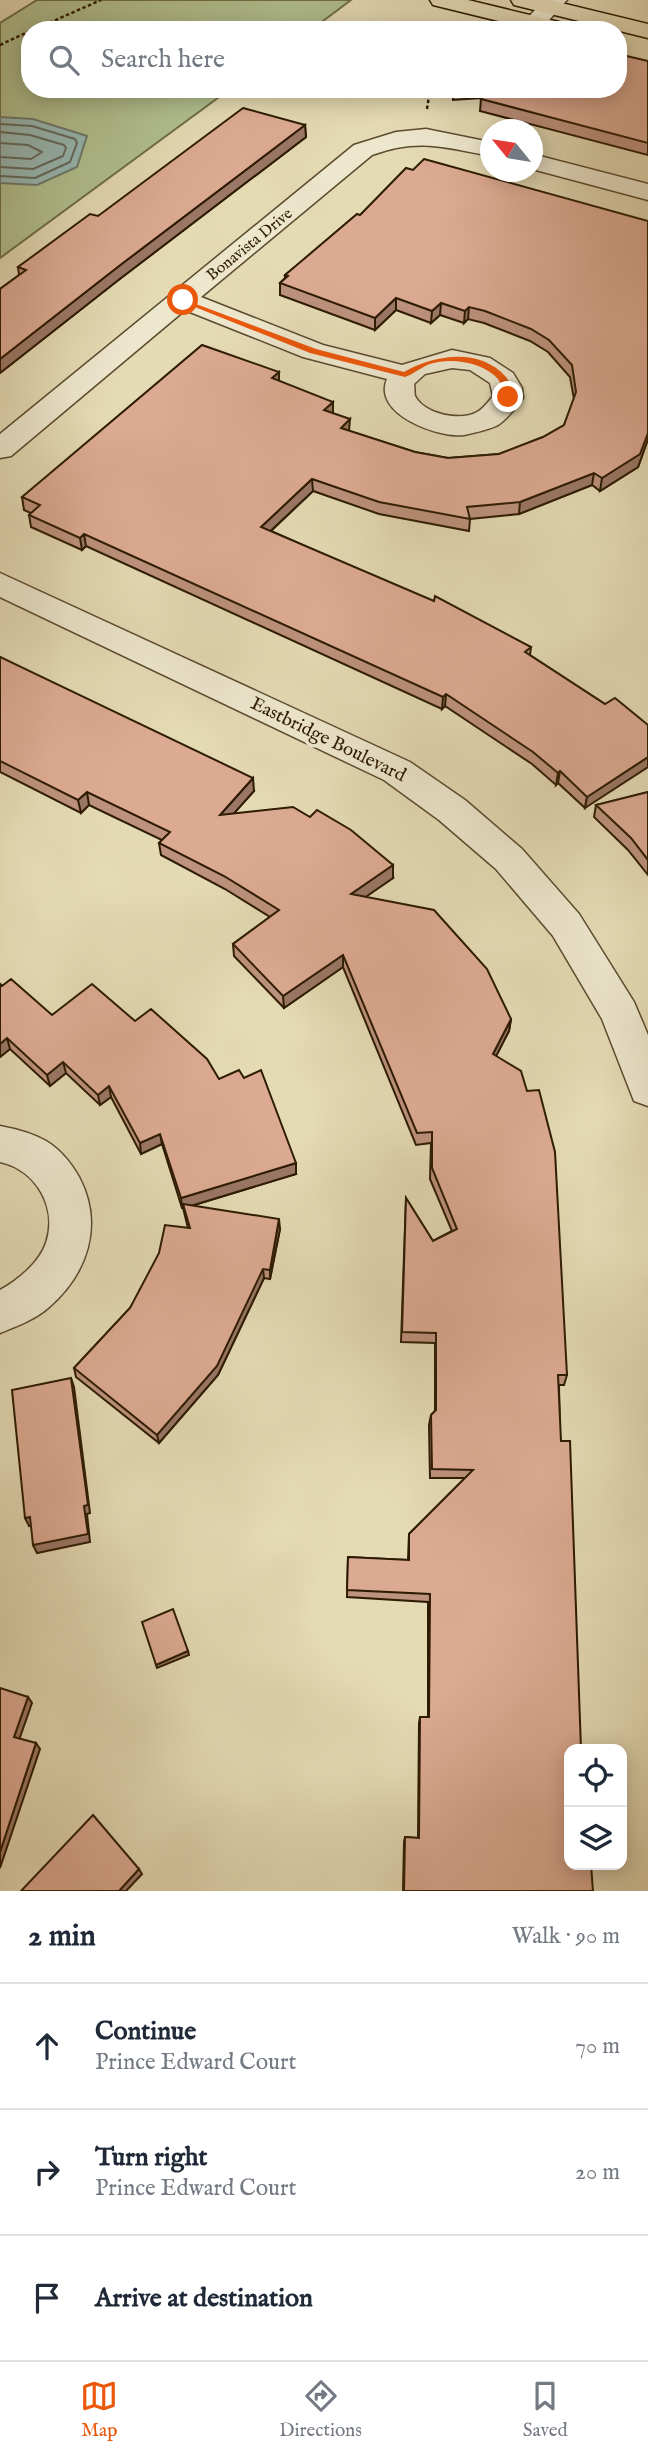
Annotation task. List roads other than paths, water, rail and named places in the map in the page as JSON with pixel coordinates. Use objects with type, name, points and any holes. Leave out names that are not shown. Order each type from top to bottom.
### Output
[{"type":"main road","points":[[441,0],[526,21]]},
{"type":"main road","points":[[522,0],[553,3],[614,21]]},
{"type":"main road","points":[[627,25],[648,31]]},
{"type":"main road","points":[[627,46],[648,51]]},
{"type":"street","points":[[536,21],[553,3]]},
{"type":"street","name":"Bonavista Drive","points":[[0,449],[363,150],[386,140],[424,135],[480,147]]},
{"type":"street","points":[[543,164],[648,192]]},
{"type":"street","points":[[183,300],[313,351],[405,375]]},
{"type":"street","name":"Eastbridge Boulevard","points":[[0,584],[397,771],[452,810],[509,859],[566,925],[620,1014],[648,1089]]},
{"type":"street","points":[[0,1144],[34,1155],[52,1170],[67,1195],[71,1225],[67,1245],[52,1274],[26,1298],[0,1312]]},
{"type":"water","points":[[0,117],[33,119],[87,136],[77,167],[37,185],[0,183]]}]
